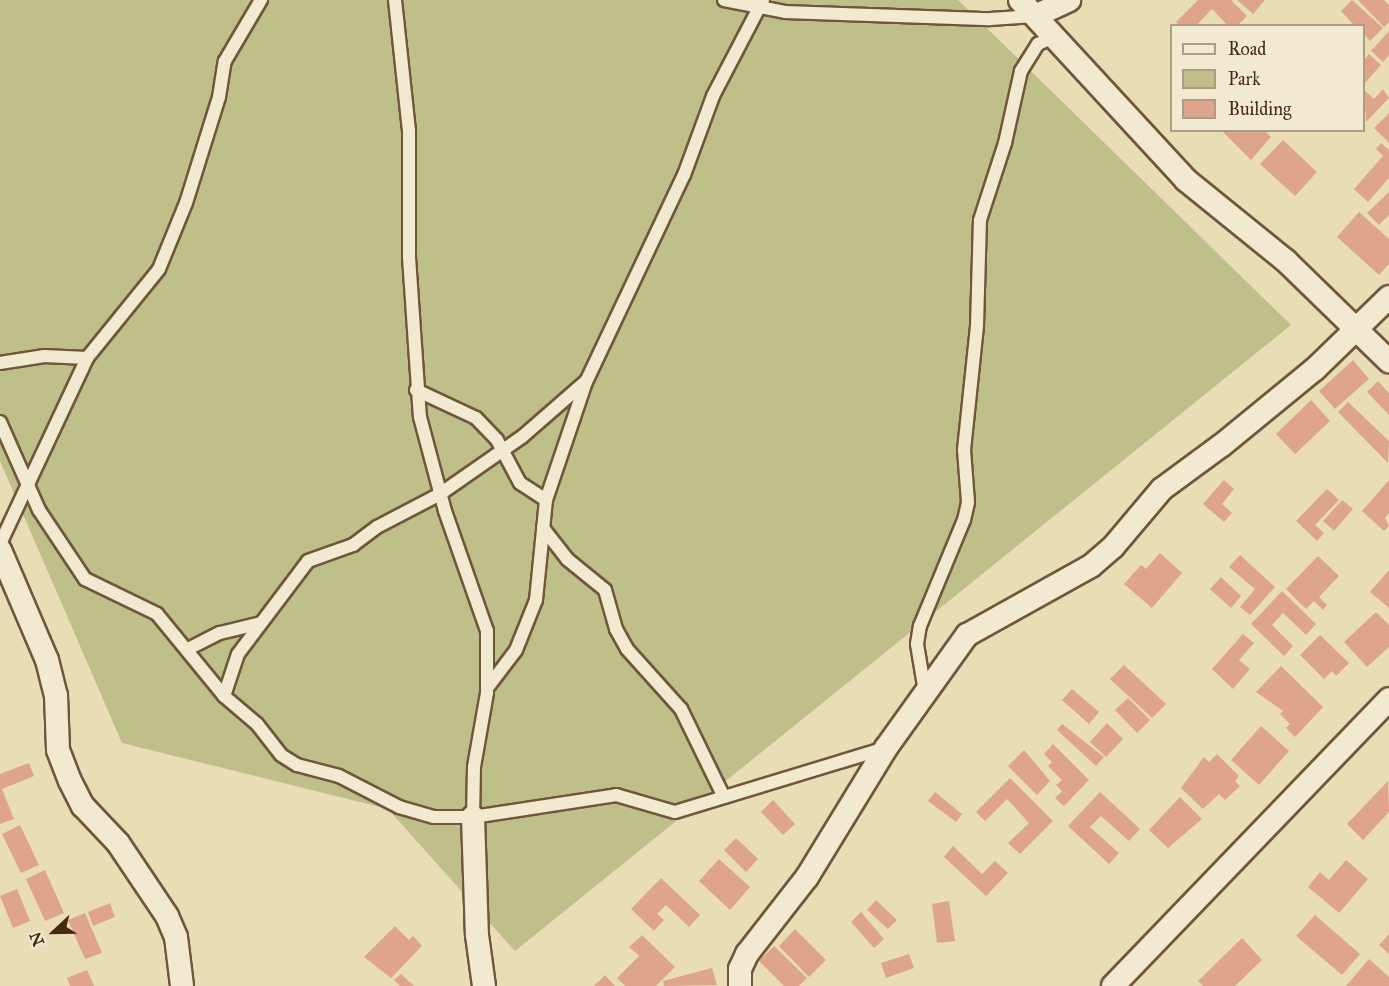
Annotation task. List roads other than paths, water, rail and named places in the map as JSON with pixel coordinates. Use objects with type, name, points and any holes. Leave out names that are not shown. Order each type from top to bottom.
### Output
[{"type":"street","points":[[1028,8],[1069,0]]},
{"type":"street","points":[[1028,8],[1186,180],[1286,261],[1389,361]]},
{"type":"street","points":[[740,986],[740,969],[747,954],[807,877],[886,748],[967,635],[1091,566],[1113,547],[1162,489],[1261,414],[1389,297]]},
{"type":"street","points":[[0,550],[47,660],[56,695],[58,750],[70,781],[83,806],[118,843],[167,916],[176,938],[182,986]]},
{"type":"street","points":[[1113,986],[1389,699]]},
{"type":"street","points":[[473,817],[477,935],[484,986]]},
{"type":"lane","points":[[0,544],[87,358],[159,269],[189,193],[219,97],[225,61],[261,0]]},
{"type":"lane","points":[[395,0],[409,130],[409,257],[416,390],[440,494],[487,631],[488,687],[473,774],[473,817]]},
{"type":"lane","points":[[724,0],[761,5],[990,19],[1028,8]]},
{"type":"lane","points":[[488,687],[516,650],[529,619],[541,571],[546,500],[586,382],[684,175],[712,96],[761,5]]},
{"type":"lane","points":[[925,694],[917,644],[920,626],[964,520],[968,502],[964,450],[977,326],[980,220],[1005,143],[1020,71],[1038,44],[1055,36]]},
{"type":"lane","points":[[0,363],[44,356],[87,358]]},
{"type":"lane","points":[[224,696],[232,664],[308,561],[353,545],[383,523],[440,494],[504,451],[586,382]]},
{"type":"lane","points":[[416,390],[476,418],[504,451],[520,483],[546,500]]},
{"type":"lane","points":[[0,422],[27,484],[54,536],[85,579],[157,614],[188,649],[224,696],[257,724],[281,755],[297,765],[339,776],[416,813],[473,817],[616,795],[675,812],[886,748]]},
{"type":"lane","points":[[543,527],[567,559],[605,590],[616,629],[627,649],[681,709],[724,797]]},
{"type":"lane","points":[[188,649],[220,633],[261,623]]}]
